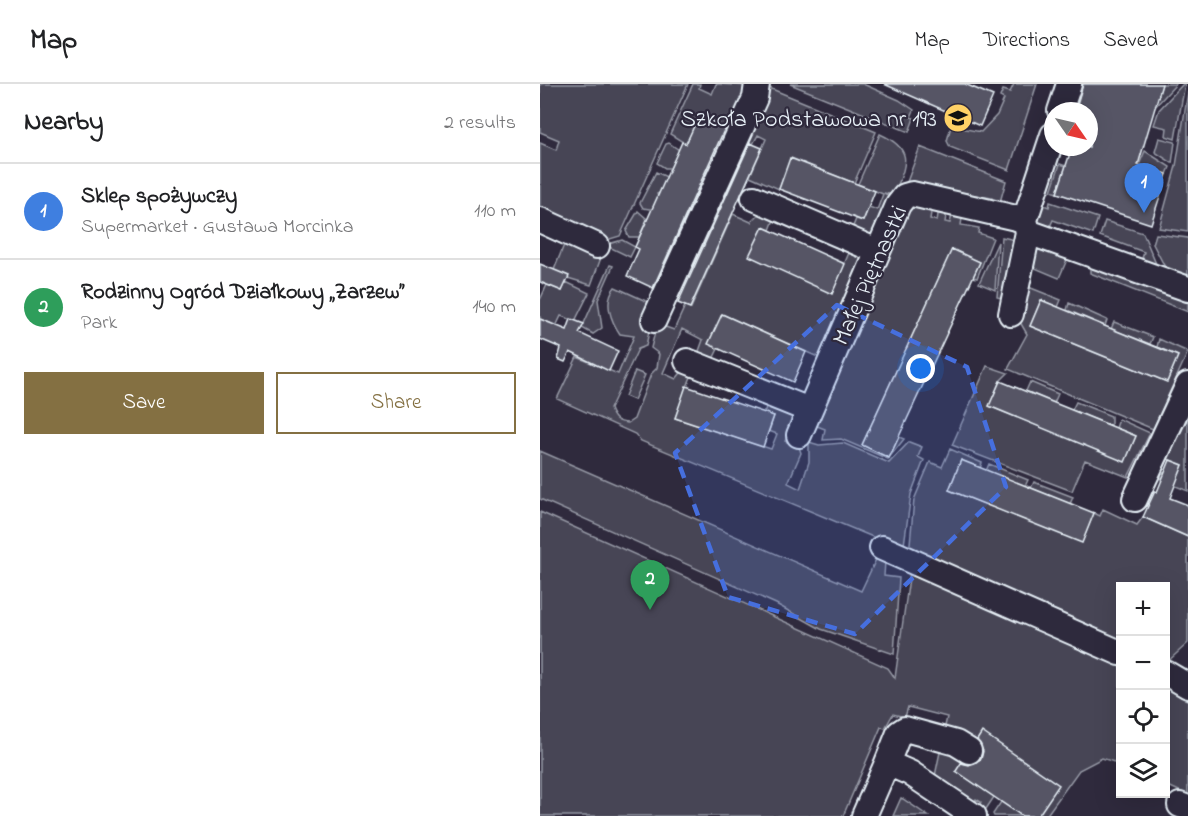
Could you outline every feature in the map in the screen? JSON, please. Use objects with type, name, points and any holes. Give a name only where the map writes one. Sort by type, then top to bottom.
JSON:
[{"type":"street","points":[[654,320],[755,98],[757,84]]},
{"type":"street","points":[[1063,102],[1069,84]]},
{"type":"street","points":[[1011,314],[1026,226],[1047,156]]},
{"type":"street","name":"Małej Piętnastki","points":[[799,435],[878,250],[898,205],[905,196],[912,194],[1026,226]]},
{"type":"street","points":[[754,198],[878,250]]},
{"type":"street","points":[[540,220],[597,246]]},
{"type":"street","points":[[1026,226],[1188,289]]},
{"type":"street","points":[[687,361],[809,410]]},
{"type":"street","points":[[1135,499],[1188,385]]},
{"type":"street","points":[[882,548],[1116,651]]},
{"type":"street","points":[[1170,675],[1188,686]]},
{"type":"street","points":[[864,816],[899,734],[905,729],[956,743],[969,751]]},
{"type":"street","points":[[886,763],[910,773],[974,816]]},
{"type":"highlighted area","points":[[837,305],[967,367],[1006,487],[855,634],[728,597],[675,453]]},
{"type":"shaded area","points":[[540,84],[688,84],[620,236],[600,242],[540,216],[540,143],[556,150],[559,140],[540,132]]},
{"type":"shaded area","points":[[693,84],[700,84],[699,88],[712,94],[716,84],[749,86],[729,132],[699,116],[686,144],[670,134]]},
{"type":"shaded area","points":[[790,84],[863,84],[899,100],[914,110],[911,117],[914,118],[909,132]]},
{"type":"shaded area","points":[[1014,84],[1037,84],[1009,170],[950,147],[947,141],[951,126],[981,132],[997,115],[1004,99],[1000,97],[1003,90],[1010,92]]},
{"type":"shaded area","points":[[1162,84],[1176,84],[1154,108]]},
{"type":"shaded area","points":[[1185,84],[1175,139],[1166,136],[1167,128],[1154,125],[1159,110]]},
{"type":"shaded area","points":[[762,85],[876,132],[854,183],[791,158],[779,189],[750,176],[766,139],[758,135],[753,144],[747,141],[755,111],[761,113]]},
{"type":"shaded area","points":[[1188,92],[1188,232],[1159,228],[1176,166]]},
{"type":"shaded area","points":[[880,134],[899,146],[905,159],[902,175],[894,195],[884,193],[893,198],[875,236],[869,240],[850,234],[856,219],[863,221],[869,207],[877,210],[883,194],[858,184]]},
{"type":"shaded area","points":[[1159,138],[1175,142],[1172,163],[1155,152]]},
{"type":"shaded area","points":[[669,143],[679,150],[670,168],[665,168],[657,163],[666,144]]},
{"type":"shaded area","points":[[920,147],[1006,181],[1000,202],[992,202],[992,198],[907,182]]},
{"type":"shaded area","points":[[1145,151],[1170,167],[1167,174],[1139,165]]},
{"type":"shaded area","points":[[1060,164],[1066,166],[1057,193],[1051,191]]},
{"type":"shaded area","points":[[656,172],[671,179],[666,190],[657,194],[660,203],[656,210],[643,208],[640,203]]},
{"type":"shaded area","points":[[1050,202],[1098,218],[1093,234],[1053,220],[1047,233],[1036,226],[1038,203],[1049,207]]},
{"type":"shaded area","points":[[913,205],[932,207],[930,219],[937,221],[939,208],[947,210],[945,222],[950,223],[953,211],[963,212],[961,225],[979,228],[978,233],[993,238],[977,278],[973,277],[980,262],[952,250],[862,445],[889,458],[841,439],[823,440],[825,429],[812,424],[904,213]]},
{"type":"shaded area","points":[[638,211],[647,219],[639,237],[629,237],[626,231]]},
{"type":"shaded area","points":[[760,213],[775,217],[770,230],[763,227],[750,256],[832,293],[851,248],[861,253],[862,263],[820,358],[722,314],[718,349],[712,361],[701,358],[699,351],[703,340],[682,329],[663,373],[676,379],[684,369],[692,374],[675,418],[771,449],[777,434],[769,431],[774,416],[764,413],[769,399],[796,415],[785,441],[799,447],[801,453],[788,483],[800,489],[809,462],[809,442],[819,445],[843,443],[889,463],[909,442],[922,447],[918,457],[924,460],[911,494],[903,552],[885,542],[641,441],[635,434],[557,399],[577,357],[618,374],[634,336],[620,334],[611,317],[609,298],[615,287],[648,302],[642,316],[647,319],[650,326],[646,346],[638,349],[610,409],[619,421],[628,423],[634,419],[651,374],[657,368],[659,354],[651,348],[657,324],[674,330],[685,306],[691,308],[733,214],[751,222]]},
{"type":"shaded area","points":[[1105,221],[1143,233],[1159,271],[1140,265],[1144,252],[1100,236]]},
{"type":"shaded area","points":[[540,228],[602,255],[591,285],[568,278],[554,270],[564,245],[540,234]]},
{"type":"shaded area","points":[[1156,234],[1188,238],[1188,278],[1167,271],[1153,244]]},
{"type":"shaded area","points":[[1002,237],[1015,240],[1001,298],[997,297]]},
{"type":"shaded area","points":[[622,240],[635,247],[630,257],[605,245]]},
{"type":"shaded area","points":[[998,242],[995,290],[979,283]]},
{"type":"shaded area","points":[[1037,245],[1069,255],[1059,278],[1035,268],[1030,259]]},
{"type":"shaded area","points":[[610,265],[613,266],[598,300],[602,328],[593,334],[582,328]]},
{"type":"shaded area","points":[[1090,266],[1188,300],[1188,312],[1090,273]]},
{"type":"shaded area","points":[[566,282],[589,293],[575,321],[561,316],[552,335],[546,332],[550,323],[540,319],[540,300],[547,285],[562,291]]},
{"type":"shaded area","points":[[1026,286],[1061,300],[1058,307],[1041,300],[1030,326],[1167,382],[1178,356],[1157,347],[1159,339],[1188,352],[1153,429],[1008,369],[1027,334],[1020,322]]},
{"type":"shaded area","points":[[1069,303],[1107,320],[1105,326],[1067,310]]},
{"type":"shaded area","points":[[1114,322],[1153,337],[1150,344],[1111,329]]},
{"type":"shaded area","points":[[987,366],[1008,373],[1000,381],[989,406],[1125,461],[1136,436],[1116,428],[1119,419],[1150,433],[1128,477],[1085,460],[1072,491],[952,445]]},
{"type":"shaded area","points":[[635,371],[645,375],[634,400],[625,396]]},
{"type":"shaded area","points":[[1030,382],[1058,394],[1054,403],[1026,391]]},
{"type":"shaded area","points":[[1076,402],[1111,416],[1111,426],[1072,410]]},
{"type":"shaded area","points":[[1188,418],[1188,491],[1161,480],[1162,472],[1178,477],[1183,465],[1168,459]]},
{"type":"shaded area","points":[[899,437],[904,439],[889,457]]},
{"type":"shaded area","points":[[950,449],[982,463],[980,468],[961,460],[949,490],[1082,542],[1094,513],[1100,516],[1103,509],[1137,525],[1143,517],[1188,537],[1188,643],[1170,659],[1170,582],[1116,582],[1116,645],[909,555],[914,500],[930,462],[942,467]]},
{"type":"shaded area","points":[[540,451],[861,591],[879,553],[885,561],[884,576],[899,578],[894,654],[821,629],[776,604],[540,499]]},
{"type":"shaded area","points":[[989,464],[1028,480],[1025,486],[986,471]]},
{"type":"shaded area","points":[[1034,482],[1073,497],[1070,504],[1031,488]]},
{"type":"shaded area","points":[[540,512],[888,668],[895,678],[910,571],[1116,662],[1116,763],[1102,758],[1079,770],[1046,816],[1038,816],[982,733],[974,745],[944,731],[947,717],[908,707],[905,717],[893,714],[885,728],[881,727],[843,816],[540,816]]},
{"type":"shaded area","points":[[1170,686],[1188,696],[1188,795],[1170,787]]},
{"type":"shaded area","points":[[941,747],[966,757],[956,771],[994,797],[986,809],[979,806],[981,802],[976,799],[974,802],[935,776]]},
{"type":"shaded area","points":[[901,798],[903,799],[928,816],[893,816]]},
{"type":"shaded area","points":[[1001,802],[1022,816],[994,816]]},
{"type":"building","points":[[884,84],[965,84],[993,96],[980,126]]},
{"type":"building","points":[[1083,84],[1162,84],[1138,165],[1167,174],[1151,224],[1057,193],[1069,156],[1098,156],[1098,102],[1078,102]]},
{"type":"building","points":[[699,115],[725,128],[653,288],[627,276],[639,249],[635,247],[682,142],[686,144]]},
{"type":"building","points":[[750,143],[762,148],[690,308],[678,303]]},
{"type":"building","points":[[790,158],[875,191],[863,221],[779,189]]},
{"type":"building","points":[[763,227],[845,264],[832,294],[749,256]]},
{"type":"building","points":[[952,249],[980,262],[889,458],[862,445]]},
{"type":"building","points":[[540,264],[569,276],[562,291],[540,282]]},
{"type":"building","points":[[1041,300],[1178,356],[1167,382],[1030,326]]},
{"type":"building","points":[[722,314],[806,352],[793,382],[708,344]]},
{"type":"building","points":[[540,319],[567,330],[571,319],[584,324],[579,333],[618,351],[609,371],[570,352],[565,362],[558,359],[561,348],[540,339]]},
{"type":"building","points":[[1000,381],[1136,436],[1125,462],[989,406]]},
{"type":"building","points":[[686,386],[774,416],[763,447],[675,418]]},
{"type":"building","points":[[961,460],[1094,513],[1082,543],[949,490]]},
{"type":"building","points":[[1170,460],[1183,465],[1170,498],[1188,505],[1188,537],[1143,517],[1155,491],[1157,492]]},
{"type":"building","points":[[982,732],[1059,785],[1038,816],[1022,816],[956,771],[961,763],[969,765],[981,759],[983,751],[977,740]]},
{"type":"place","name":"Szkoła Podstawowa nr 193","points":[[958,118]]},
{"type":"place","name":"Sklep spożywczy","points":[[1144,213]]},
{"type":"place","name":"Rodzinny Ogród Działkowy „Zarzew”","points":[[650,610]]}]
